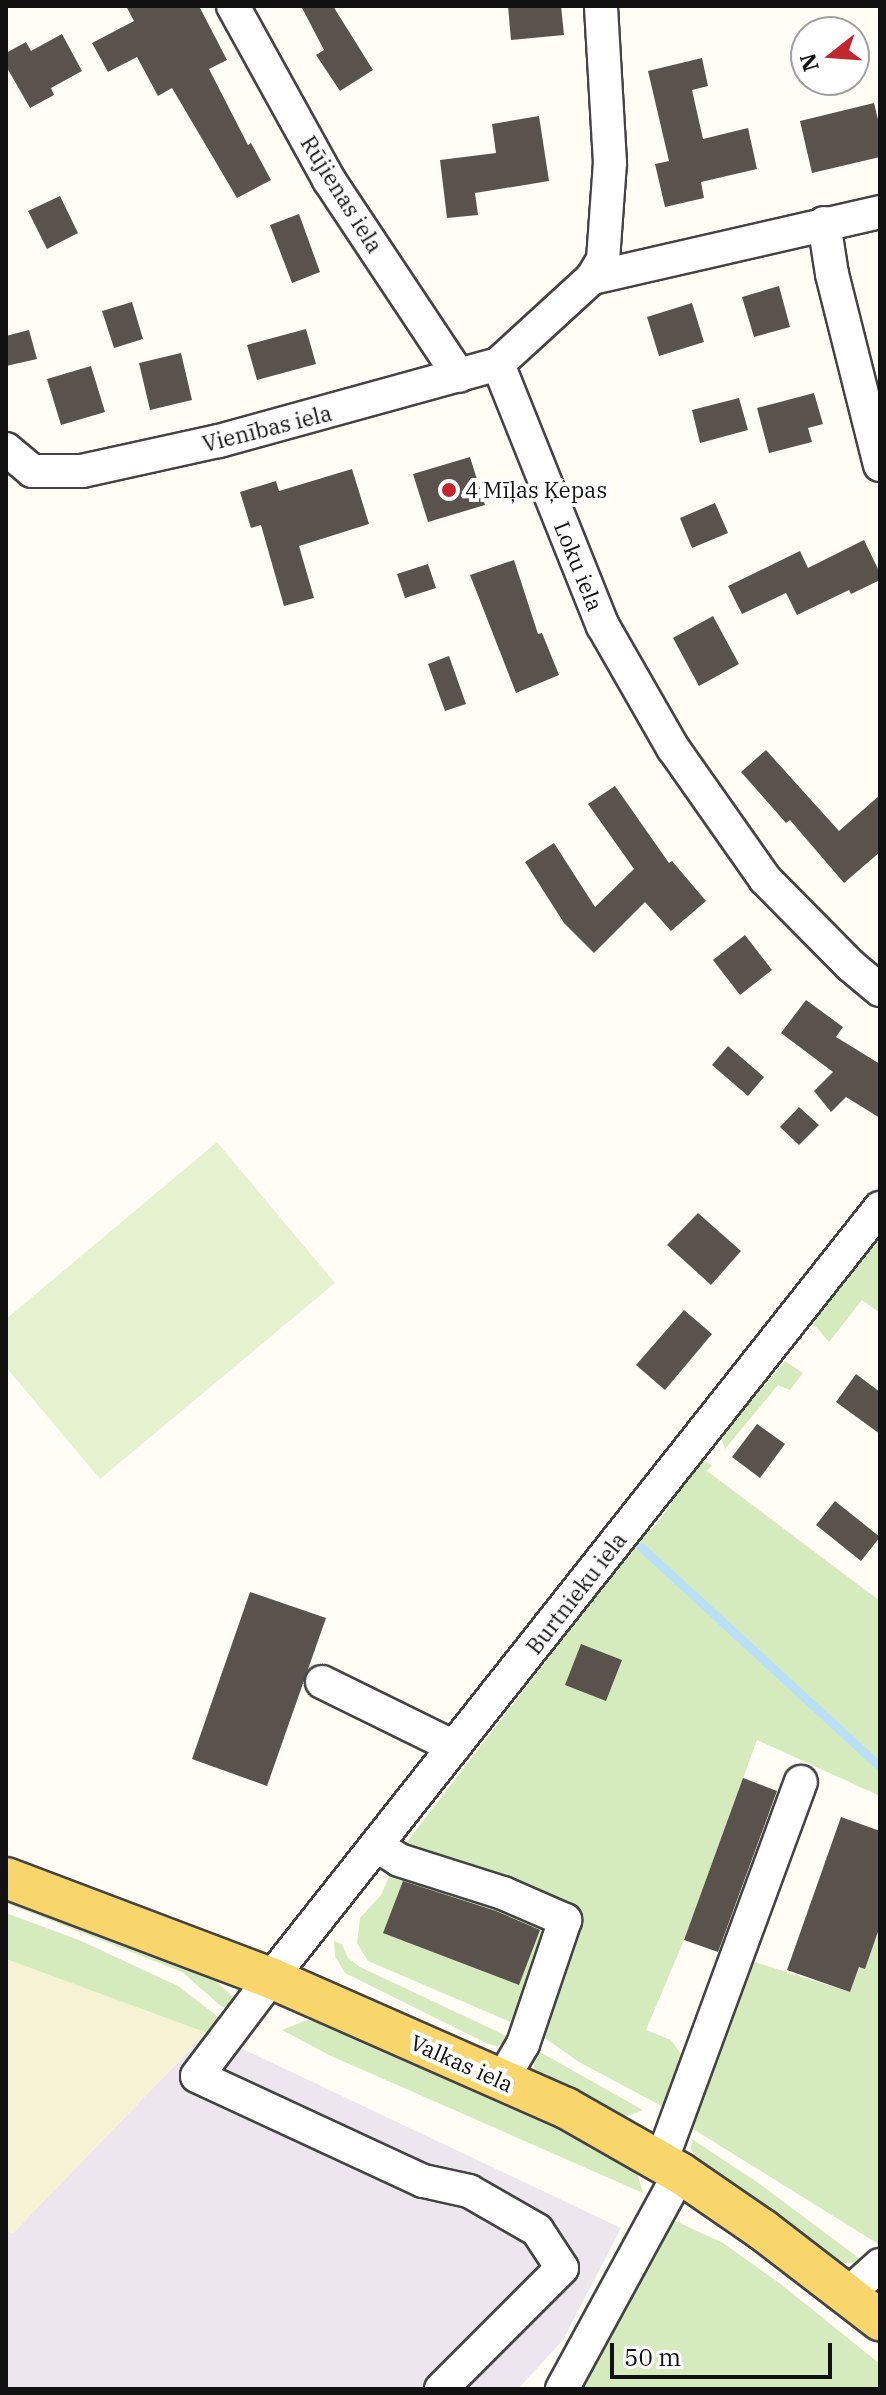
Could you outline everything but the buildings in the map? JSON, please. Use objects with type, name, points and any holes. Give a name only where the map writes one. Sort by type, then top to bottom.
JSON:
[{"type":"main road","name":"Valkas iela","points":[[6,1878],[271,1978],[566,2108],[670,2168],[849,2293],[880,2320]]},
{"type":"street","name":"Rūjienas iela","points":[[233,6],[329,180],[459,376]]},
{"type":"street","points":[[498,364],[592,278],[603,260],[610,163],[601,6]]},
{"type":"street","points":[[592,278],[880,212]]},
{"type":"street","points":[[824,223],[832,274],[880,465]]},
{"type":"street","name":"Vienības iela","points":[[6,449],[32,471],[82,471],[204,444],[498,364]]},
{"type":"street","name":"Loku iela","points":[[498,364],[603,626],[673,748],[765,879],[850,965],[880,990]]},
{"type":"street","name":"Burtnieku iela","points":[[441,2389],[562,2268],[537,2230],[469,2191],[423,2181],[197,2076],[271,1978],[880,1208]]},
{"type":"street","points":[[322,1682],[454,1747]]},
{"type":"street","points":[[562,2389],[670,2168],[801,1782]]},
{"type":"street","points":[[377,1846],[399,1860],[503,1893],[565,1920],[523,2044],[502,2080]]},
{"type":"street","points":[[849,2293],[880,2265]]},
{"type":"shaded area","points":[[6,1959],[207,2032],[13,2233],[6,2230]]},
{"type":"shaded area","points":[[207,2032],[621,2228],[563,2340],[518,2389],[6,2389],[6,2230],[13,2233]]},
{"type":"green space","points":[[217,1142],[335,1283],[100,1479],[6,1367],[6,1319]]},
{"type":"green space","points":[[880,1237],[880,1313],[862,1300],[829,1342],[813,1323]]},
{"type":"green space","points":[[785,1361],[803,1373],[790,1390],[778,1385],[725,1449],[722,1440],[727,1429]]},
{"type":"green space","points":[[702,1460],[712,1465],[707,1471],[880,1601],[880,1796],[757,1740],[684,1940],[646,2030],[671,2040],[683,2057],[671,2111],[579,2062],[542,2036],[567,1937],[403,1847],[637,1543],[656,1525]]},
{"type":"green space","points":[[393,1868],[538,1916],[547,1928],[522,2027],[368,1961],[357,1943],[360,1918],[381,1895]]},
{"type":"green space","points":[[6,1898],[214,1980],[236,1999],[238,2012],[221,2006],[182,1972],[6,1903]]},
{"type":"green space","points":[[6,1913],[79,1940],[178,1986],[221,2019],[221,2038],[6,1959]]},
{"type":"green space","points":[[880,1926],[880,2245],[693,2129],[745,1959],[850,1992],[859,1967],[865,1969]]},
{"type":"green space","points":[[334,1941],[342,1944],[348,1958],[360,1967],[513,2039],[497,2046],[488,2044],[345,1973],[335,1956]]},
{"type":"green space","points":[[307,2020],[336,2026],[511,2098],[629,2161],[637,2173],[643,2193],[331,2056],[282,2030]]},
{"type":"green space","points":[[531,2047],[643,2110],[622,2118],[534,2069]]},
{"type":"green space","points":[[692,2139],[757,2182],[864,2262],[845,2263],[832,2258],[699,2163],[691,2149]]},
{"type":"green space","points":[[669,2218],[723,2243],[782,2285],[880,2364],[880,2389],[583,2389],[576,2370]]},
{"type":"waterway","points":[[641,1547],[880,1767]]},
{"type":"place","name":"4 Mīļas Ķepas","points":[[449,490]]}]
